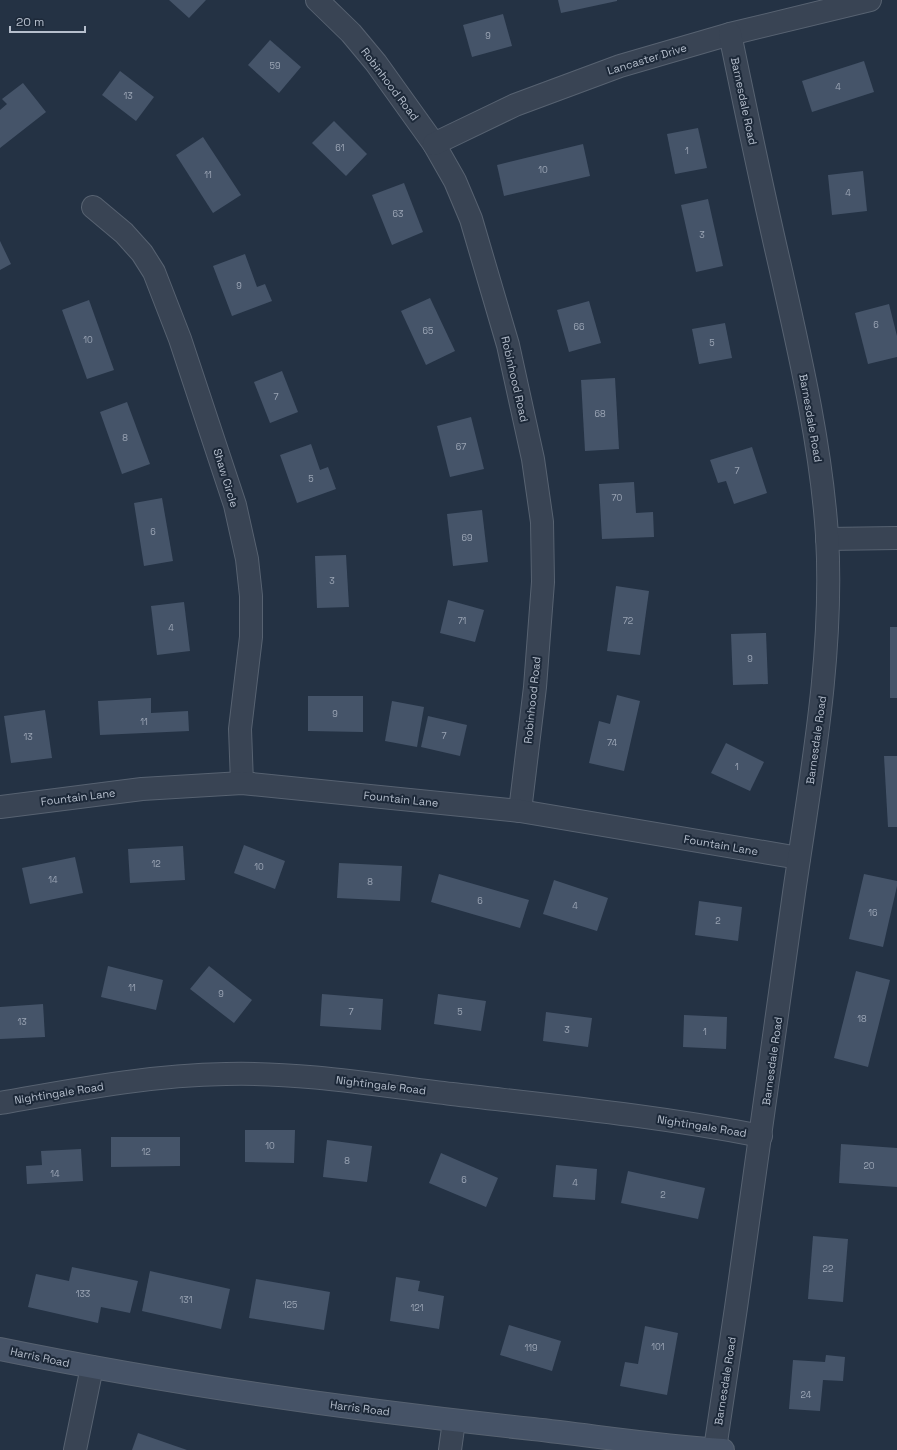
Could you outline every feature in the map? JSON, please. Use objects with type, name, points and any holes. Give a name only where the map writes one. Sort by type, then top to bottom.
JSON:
[{"type":"street","name":"Robinhood Road","points":[[318,0],[351,33],[376,63],[434,144],[455,181],[471,219],[506,337],[533,459],[542,522],[543,582],[535,687],[520,811]]},
{"type":"street","name":"Lancaster Drive","points":[[434,144],[515,105],[620,66],[730,34],[870,0]]},
{"type":"street","name":"Barnesdale Road","points":[[719,1450],[799,858],[819,724],[826,654],[827,539],[823,486],[806,386],[730,34]]},
{"type":"street","name":"Shaw Circle","points":[[93,207],[124,233],[142,253],[154,272],[180,339],[235,505],[247,559],[251,596],[251,637],[240,729],[242,783]]},
{"type":"street","points":[[827,539],[897,538]]},
{"type":"street","name":"Fountain Lane","points":[[0,807],[142,789],[242,783],[520,811],[799,858]]},
{"type":"street","name":"Nightingale Road","points":[[0,1103],[66,1091],[166,1078],[224,1074],[275,1074],[573,1108],[712,1126],[762,1136]]},
{"type":"street","name":"Harris Road","points":[[0,1349],[92,1368],[256,1394],[454,1421],[719,1450]]},
{"type":"street","points":[[75,1450],[92,1368]]},
{"type":"street","points":[[450,1450],[454,1421]]},
{"type":"building","points":[[169,0],[206,0],[189,18]]},
{"type":"building","points":[[558,0],[617,0],[617,1],[561,13]]},
{"type":"building","points":[[503,14],[512,46],[472,57],[463,25]]},
{"type":"building","points":[[270,40],[301,67],[279,93],[248,65]]},
{"type":"building","points":[[864,61],[874,92],[812,112],[802,81]]},
{"type":"building","points":[[120,71],[154,97],[136,121],[102,95]]},
{"type":"building","points":[[23,83],[46,112],[0,148],[0,110],[7,104],[2,99]]},
{"type":"building","points":[[334,121],[367,154],[346,176],[312,143]]},
{"type":"building","points":[[698,128],[707,168],[675,174],[667,134]]},
{"type":"building","points":[[203,137],[241,195],[213,213],[176,155]]},
{"type":"building","points":[[583,144],[590,176],[504,196],[497,165]]},
{"type":"building","points":[[863,171],[867,211],[832,215],[828,175]]},
{"type":"building","points":[[404,183],[423,232],[392,245],[372,195]]},
{"type":"building","points":[[708,199],[723,266],[696,272],[681,205]]},
{"type":"building","points":[[0,241],[11,264],[0,270]]},
{"type":"building","points":[[245,254],[257,287],[265,284],[272,301],[232,316],[213,266]]},
{"type":"building","points":[[430,298],[455,351],[426,365],[401,311]]},
{"type":"building","points":[[89,300],[114,370],[87,379],[62,310]]},
{"type":"building","points":[[589,301],[601,343],[569,352],[557,310]]},
{"type":"building","points":[[889,304],[897,336],[897,357],[868,364],[855,313]]},
{"type":"building","points":[[725,323],[732,358],[699,364],[692,329]]},
{"type":"building","points":[[282,371],[298,412],[270,423],[254,382]]},
{"type":"building","points":[[615,378],[619,449],[585,451],[581,380]]},
{"type":"building","points":[[127,402],[150,464],[122,474],[100,412]]},
{"type":"building","points":[[471,417],[484,469],[450,477],[437,426]]},
{"type":"building","points":[[311,444],[320,470],[328,467],[336,489],[297,503],[280,455]]},
{"type":"building","points":[[752,447],[767,493],[734,504],[726,481],[718,483],[710,460]]},
{"type":"building","points":[[634,482],[636,513],[653,512],[654,537],[602,539],[599,484]]},
{"type":"building","points":[[162,498],[173,561],[144,566],[134,503]]},
{"type":"building","points":[[482,510],[488,562],[453,566],[447,514]]},
{"type":"building","points":[[346,555],[349,607],[317,608],[315,556]]},
{"type":"building","points":[[616,586],[649,591],[640,655],[607,651]]},
{"type":"building","points":[[448,600],[484,610],[475,642],[440,633]]},
{"type":"building","points":[[184,602],[190,651],[157,655],[151,606]]},
{"type":"building","points":[[890,627],[897,627],[897,698],[890,698]]},
{"type":"building","points":[[766,633],[768,684],[733,685],[731,634]]},
{"type":"building","points":[[617,695],[640,701],[624,771],[589,763],[599,721],[610,724]]},
{"type":"building","points":[[308,696],[363,696],[363,732],[308,731]]},
{"type":"building","points":[[151,698],[151,713],[188,711],[189,731],[100,735],[98,701]]},
{"type":"building","points":[[392,701],[424,707],[417,747],[385,741]]},
{"type":"building","points":[[45,710],[52,758],[11,763],[4,716]]},
{"type":"building","points":[[428,716],[467,725],[460,756],[421,747]]},
{"type":"building","points":[[726,743],[764,762],[750,791],[711,773]]},
{"type":"building","points":[[884,756],[897,756],[897,827],[888,827]]},
{"type":"building","points":[[244,845],[285,861],[275,889],[234,873]]},
{"type":"building","points":[[183,846],[185,880],[130,883],[128,849]]},
{"type":"building","points":[[75,857],[83,893],[30,904],[22,868]]},
{"type":"building","points":[[339,863],[402,866],[400,901],[337,898]]},
{"type":"building","points":[[439,874],[529,900],[520,928],[431,902]]},
{"type":"building","points":[[864,874],[897,881],[883,947],[849,939]]},
{"type":"building","points":[[554,880],[608,898],[597,931],[543,914]]},
{"type":"building","points":[[699,901],[742,907],[738,941],[695,935]]},
{"type":"building","points":[[108,966],[163,980],[156,1010],[101,997]]},
{"type":"building","points":[[209,966],[252,1000],[234,1023],[190,989]]},
{"type":"building","points":[[856,971],[890,980],[868,1067],[834,1058]]},
{"type":"building","points":[[322,994],[383,999],[381,1030],[320,1026]]},
{"type":"building","points":[[438,994],[486,1001],[481,1031],[434,1024]]},
{"type":"building","points":[[43,1004],[45,1037],[0,1039],[0,1007]]},
{"type":"building","points":[[546,1012],[592,1018],[588,1047],[543,1041]]},
{"type":"building","points":[[684,1015],[727,1017],[726,1049],[683,1047]]},
{"type":"building","points":[[245,1130],[295,1130],[294,1163],[245,1162]]},
{"type":"building","points":[[111,1137],[180,1137],[180,1166],[111,1167]]},
{"type":"building","points":[[327,1140],[372,1146],[367,1182],[323,1177]]},
{"type":"building","points":[[841,1144],[897,1148],[897,1187],[839,1183]]},
{"type":"building","points":[[81,1149],[83,1181],[27,1184],[26,1166],[42,1165],[41,1151]]},
{"type":"building","points":[[441,1153],[498,1178],[486,1207],[429,1183]]},
{"type":"building","points":[[556,1165],[597,1169],[595,1200],[553,1197]]},
{"type":"building","points":[[628,1171],[705,1188],[698,1219],[621,1203]]},
{"type":"building","points":[[813,1236],[848,1239],[843,1302],[808,1299]]},
{"type":"building","points":[[72,1267],[138,1281],[130,1313],[101,1307],[98,1323],[28,1307],[36,1274],[69,1281]]},
{"type":"building","points":[[150,1271],[230,1289],[221,1329],[142,1311]]},
{"type":"building","points":[[396,1277],[420,1281],[418,1291],[444,1296],[439,1329],[390,1321]]},
{"type":"building","points":[[256,1279],[330,1292],[324,1330],[249,1318]]},
{"type":"building","points":[[509,1325],[561,1341],[552,1371],[500,1355]]},
{"type":"building","points":[[645,1326],[678,1333],[667,1395],[620,1386],[625,1362],[638,1364]]},
{"type":"building","points":[[826,1355],[845,1357],[843,1381],[823,1380],[820,1411],[789,1409],[793,1360],[825,1362]]},
{"type":"building","points":[[138,1433],[187,1450],[132,1450]]}]
